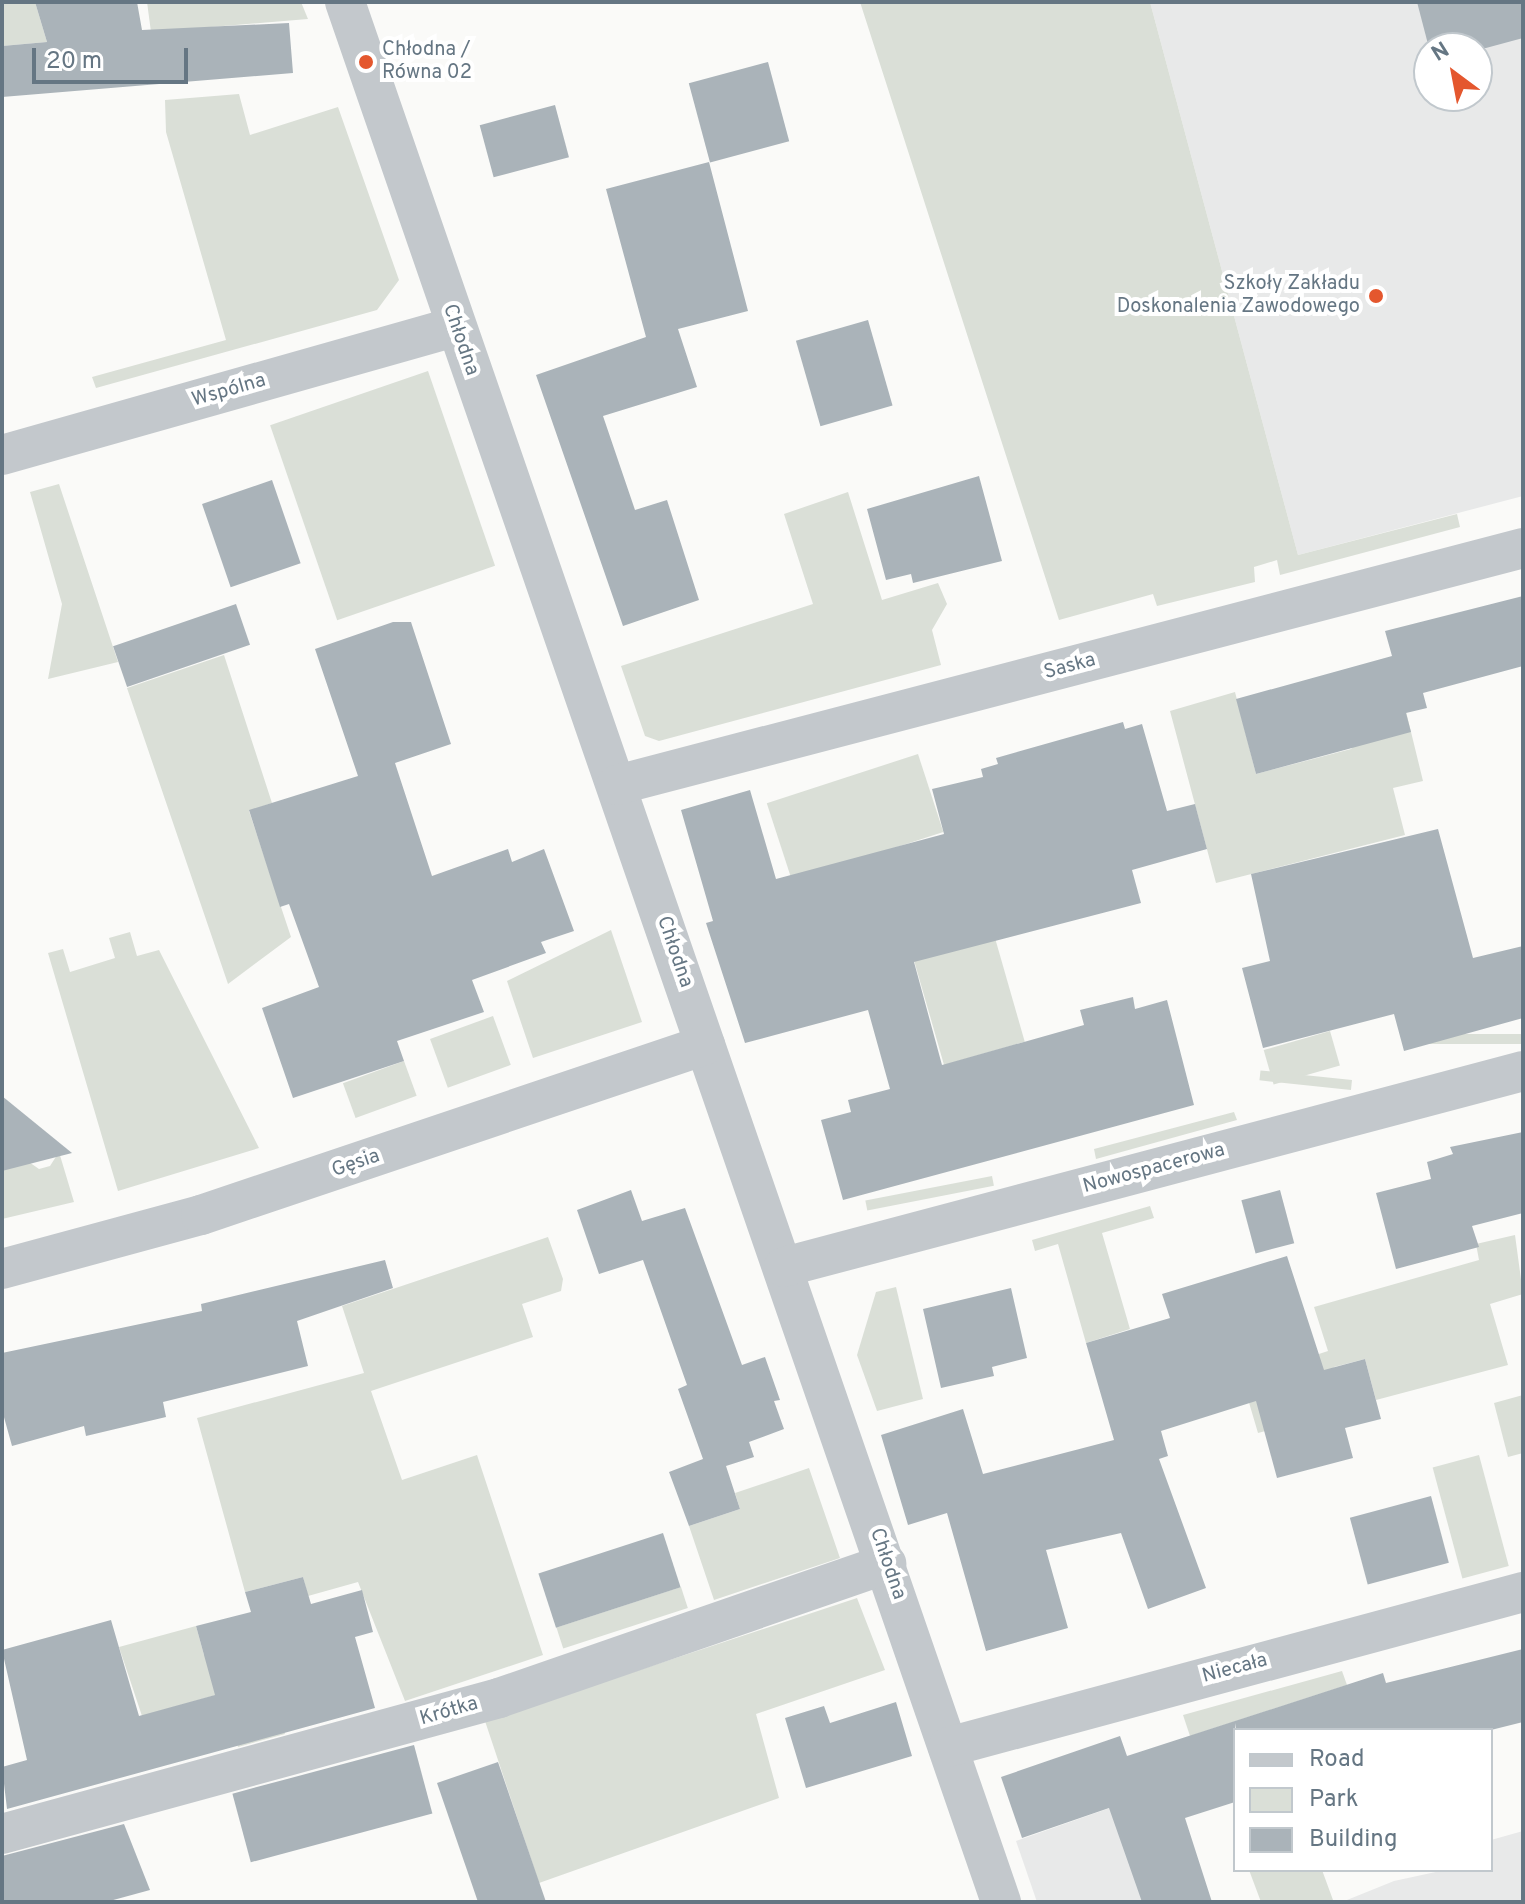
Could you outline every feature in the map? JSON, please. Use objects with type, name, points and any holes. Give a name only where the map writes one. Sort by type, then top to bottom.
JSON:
[{"type":"street","name":"Chłodna","points":[[345,2],[455,327],[887,1564],[1001,1902]]},
{"type":"street","name":"Wspólna","points":[[2,455],[455,327]]},
{"type":"street","name":"Saska","points":[[617,785],[1523,548]]},
{"type":"street","name":"Gęsia","points":[[2,1269],[201,1215],[705,1045]]},
{"type":"street","name":"Nowospacerowa","points":[[784,1267],[1523,1071]]},
{"type":"street","name":"Krótka","points":[[2,1834],[499,1698],[887,1564]]},
{"type":"street","name":"Niecała","points":[[948,1747],[1523,1592]]},
{"type":"shaded area","name":"Szkoły Zakładu Doskonalenia Zawodowego","points":[[1150,2],[1523,2],[1523,496],[1298,555]]},
{"type":"shaded area","points":[[1141,1797],[1176,1902],[1037,1902],[1016,1841]]},
{"type":"shaded area","points":[[1523,1831],[1523,1902],[1342,1902],[1394,1881],[1436,1872],[1493,1872],[1493,1839]]},
{"type":"green space","points":[[2,2],[35,2],[47,42],[2,46]]},
{"type":"green space","points":[[147,2],[301,2],[308,19],[151,32]]},
{"type":"green space","points":[[860,2],[1150,2],[1298,555],[1457,514],[1460,527],[1280,575],[1277,560],[1254,567],[1255,582],[1157,606],[1153,594],[1059,620]]},
{"type":"green space","points":[[239,94],[250,135],[338,107],[399,280],[377,310],[96,388],[92,377],[226,340],[166,132],[165,100]]},
{"type":"green space","points":[[428,371],[495,566],[337,620],[270,425]]},
{"type":"green space","points":[[59,484],[118,662],[48,679],[62,604],[30,492]]},
{"type":"green space","points":[[848,492],[882,600],[938,583],[947,604],[932,630],[941,665],[659,741],[645,736],[621,666],[813,604],[784,514]]},
{"type":"green space","points":[[224,655],[272,803],[249,811],[291,937],[228,984],[127,688]]},
{"type":"green space","points":[[1235,692],[1256,774],[1351,749],[1402,695],[1423,781],[1393,788],[1405,835],[1216,883],[1170,711]]},
{"type":"green space","points":[[918,754],[943,832],[792,881],[767,803]]},
{"type":"green space","points":[[611,930],[642,1022],[533,1058],[507,981]]},
{"type":"green space","points":[[130,932],[137,956],[159,950],[259,1148],[118,1191],[48,953],[63,949],[70,972],[115,958],[109,938]]},
{"type":"green space","points":[[995,938],[1025,1042],[944,1065],[914,961]]},
{"type":"green space","points":[[493,1016],[511,1065],[448,1088],[430,1039]]},
{"type":"green space","points":[[1330,1031],[1340,1066],[1274,1085],[1264,1050]]},
{"type":"green space","points":[[1406,1034],[1523,1034],[1523,1044],[1406,1044]]},
{"type":"green space","points":[[404,1061],[417,1096],[356,1118],[343,1083]]},
{"type":"green space","points":[[1261,1070],[1352,1080],[1351,1090],[1259,1080]]},
{"type":"green space","points":[[1234,1112],[1237,1120],[1096,1159],[1094,1149]]},
{"type":"green space","points":[[59,1152],[74,1202],[2,1219],[2,1171],[26,1160],[39,1169],[50,1166]]},
{"type":"green space","points":[[992,1176],[994,1186],[867,1210],[865,1201]]},
{"type":"green space","points":[[1150,1206],[1154,1218],[1102,1233],[1130,1329],[1086,1343],[1058,1244],[1035,1251],[1032,1240]]},
{"type":"green space","points":[[1515,1235],[1523,1294],[1490,1304],[1508,1365],[1376,1400],[1365,1359],[1334,1367],[1316,1417],[1258,1433],[1242,1379],[1328,1351],[1314,1307],[1479,1260],[1476,1244]]},
{"type":"green space","points":[[548,1237],[563,1279],[561,1291],[522,1304],[533,1337],[371,1391],[402,1480],[477,1455],[543,1655],[405,1701],[358,1582],[308,1596],[303,1577],[245,1592],[197,1418],[364,1373],[342,1306]]},
{"type":"green space","points":[[896,1287],[923,1399],[877,1411],[857,1355],[876,1292]]},
{"type":"green space","points":[[1523,1395],[1523,1453],[1508,1457],[1494,1403]]},
{"type":"green space","points":[[1479,1455],[1509,1566],[1462,1579],[1433,1467]]},
{"type":"green space","points":[[809,1468],[840,1558],[714,1600],[689,1526],[740,1509],[735,1493]]},
{"type":"green space","points":[[681,1587],[688,1608],[563,1648],[556,1627]]},
{"type":"green space","points":[[857,1598],[885,1670],[756,1714],[779,1798],[539,1883],[485,1721]]},
{"type":"green space","points":[[251,1612],[285,1734],[238,1747],[223,1693],[142,1716],[119,1647],[196,1626],[204,1655]]},
{"type":"green space","points":[[1342,1671],[1347,1685],[1190,1736],[1183,1715]]},
{"type":"green space","points":[[1250,1872],[1323,1872],[1333,1900],[1342,1902],[1261,1902]]},
{"type":"building","points":[[35,2],[137,2],[142,30],[289,23],[293,73],[2,97],[2,46],[47,42]]},
{"type":"building","points":[[1417,2],[1523,2],[1523,38],[1493,46],[1493,32],[1425,32]]},
{"type":"building","points":[[768,62],[789,141],[710,162],[689,83]]},
{"type":"building","points":[[555,105],[569,157],[494,177],[480,125]]},
{"type":"building","points":[[709,162],[748,311],[678,329],[697,387],[603,416],[635,510],[667,500],[699,600],[623,626],[536,375],[646,337],[606,189]]},
{"type":"building","points":[[868,320],[893,406],[820,426],[796,341]]},
{"type":"building","points":[[979,476],[1002,561],[913,583],[911,574],[886,580],[867,509]]},
{"type":"building","points":[[272,480],[301,563],[231,587],[202,504]]},
{"type":"building","points":[[1523,596],[1523,666],[1423,693],[1427,708],[1406,713],[1411,732],[1256,774],[1236,699],[1392,656],[1385,631]]},
{"type":"building","points":[[236,604],[250,645],[127,687],[113,646]]},
{"type":"building","points":[[393,622],[411,622],[451,744],[395,763],[432,876],[508,849],[512,862],[544,849],[574,931],[541,942],[546,953],[472,980],[484,1012],[397,1041],[404,1061],[293,1098],[262,1008],[319,987],[289,904],[280,907],[249,810],[358,776],[315,649]]},
{"type":"building","points":[[1123,722],[1125,729],[1142,724],[1167,811],[1195,804],[1207,849],[1132,870],[1141,903],[914,962],[942,1065],[1084,1025],[1080,1010],[1133,997],[1135,1009],[1167,1000],[1194,1105],[843,1200],[821,1120],[851,1112],[848,1100],[890,1089],[868,1010],[745,1043],[706,923],[713,921],[681,810],[750,790],[776,879],[944,834],[932,789],[983,777],[981,769],[998,764],[996,758]]},
{"type":"building","points":[[1438,829],[1473,958],[1523,946],[1523,1018],[1404,1051],[1394,1014],[1263,1048],[1242,968],[1270,961],[1251,874]]},
{"type":"building","points":[[2,1096],[72,1153],[2,1171]]},
{"type":"building","points":[[1523,1132],[1523,1213],[1472,1226],[1479,1247],[1396,1269],[1376,1193],[1431,1179],[1427,1162],[1453,1154],[1450,1147]]},
{"type":"building","points":[[631,1190],[642,1221],[685,1208],[742,1365],[765,1357],[780,1400],[774,1401],[784,1429],[749,1442],[754,1457],[726,1466],[740,1509],[689,1526],[669,1472],[703,1459],[678,1389],[687,1385],[643,1260],[599,1274],[577,1210]]},
{"type":"building","points":[[1280,1190],[1294,1243],[1256,1253],[1241,1200]]},
{"type":"building","points":[[1287,1256],[1324,1370],[1365,1359],[1381,1419],[1345,1428],[1353,1458],[1277,1478],[1256,1401],[1161,1431],[1168,1456],[1159,1459],[1206,1588],[1148,1609],[1121,1533],[1046,1550],[1068,1628],[986,1651],[947,1513],[908,1525],[881,1435],[963,1409],[983,1474],[1114,1440],[1086,1343],[1170,1318],[1162,1294]]},
{"type":"building","points":[[385,1260],[393,1288],[297,1321],[308,1366],[163,1402],[166,1417],[86,1436],[84,1426],[12,1446],[2,1410],[2,1353],[202,1311],[201,1304]]},
{"type":"building","points":[[1011,1288],[1027,1358],[992,1367],[994,1376],[941,1388],[923,1309]]},
{"type":"building","points":[[1431,1496],[1449,1563],[1368,1584],[1350,1518]]},
{"type":"building","points":[[663,1533],[681,1587],[556,1628],[538,1573]]},
{"type":"building","points":[[303,1577],[311,1604],[362,1590],[373,1632],[355,1637],[375,1708],[7,1809],[2,1767],[27,1760],[2,1650],[111,1620],[139,1716],[215,1695],[196,1626],[251,1612],[245,1592]]},
{"type":"building","points":[[1523,1649],[1523,1722],[1493,1730],[1236,1728],[1235,1723],[1233,1803],[1185,1818],[1212,1902],[1142,1902],[1109,1808],[1022,1838],[1001,1777],[1120,1736],[1127,1756],[1383,1673],[1386,1683]]},
{"type":"building","points":[[896,1702],[912,1756],[806,1788],[785,1718],[824,1706],[830,1723]]},
{"type":"building","points":[[414,1745],[432,1814],[251,1862],[232,1794]]},
{"type":"building","points":[[498,1762],[546,1902],[478,1902],[437,1783]]},
{"type":"building","points":[[124,1824],[150,1890],[106,1902],[2,1902],[2,1856]]},
{"type":"place","name":"Chłodna / Równa 02","points":[[366,62]]},
{"type":"place","name":"Szkoły Zakładu Doskonalenia Zawodowego","points":[[1376,296]]}]
